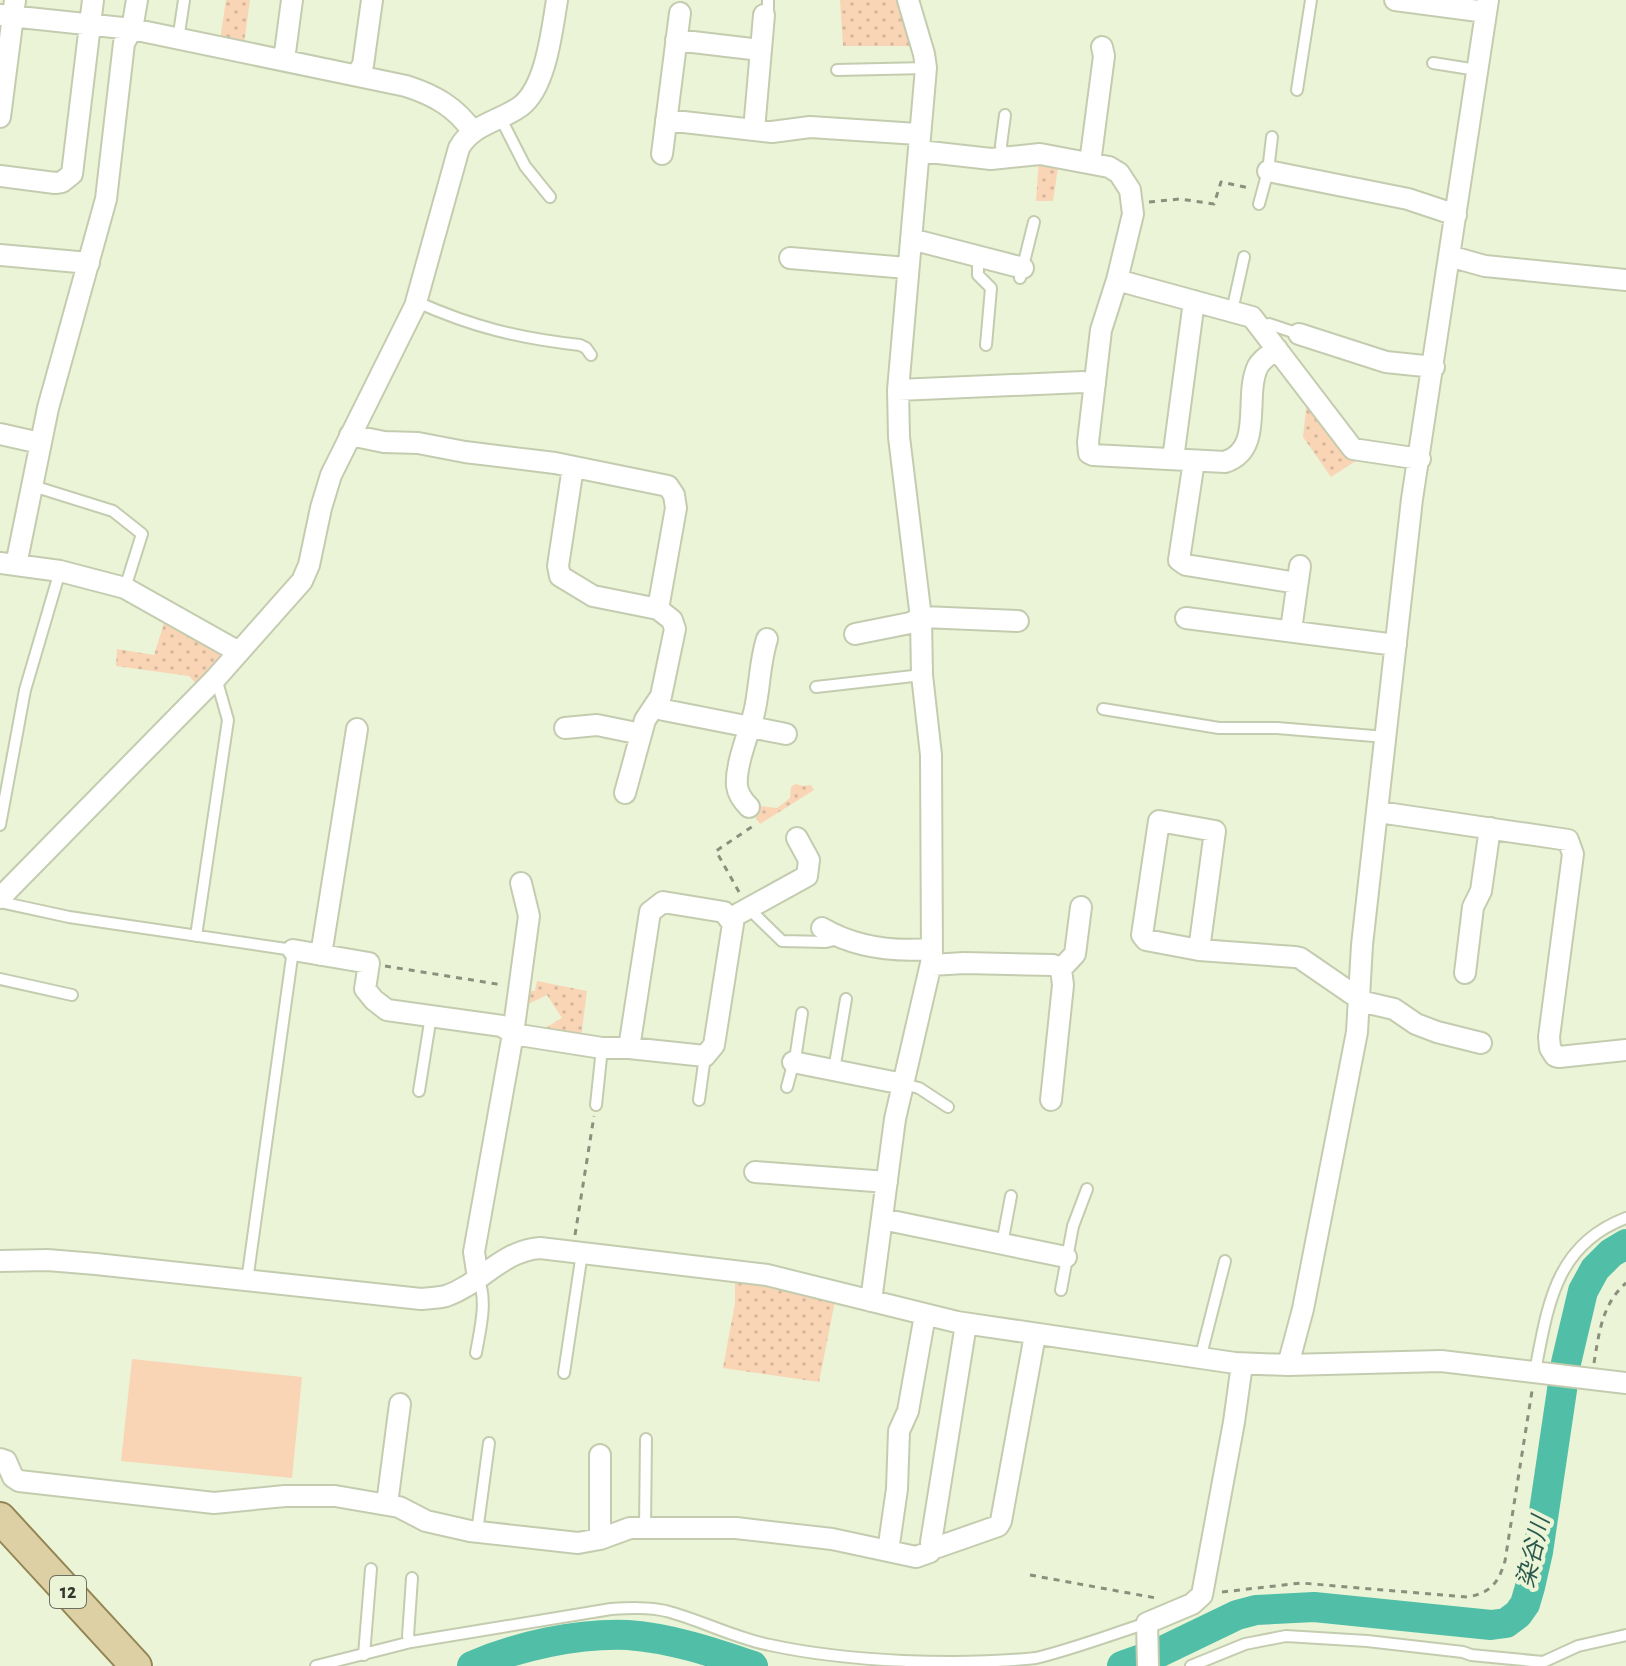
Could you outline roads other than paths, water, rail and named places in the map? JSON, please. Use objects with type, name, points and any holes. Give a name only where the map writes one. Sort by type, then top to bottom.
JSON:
[{"type":"main road","name":"12","points":[[0,1518],[136,1666]]},
{"type":"street","points":[[0,176],[55,183],[72,174],[93,0]]},
{"type":"street","points":[[137,0],[132,29],[124,43],[109,183],[40,443],[33,486],[8,564],[60,571],[125,588],[237,651]]},
{"type":"street","points":[[284,60],[292,0]]},
{"type":"street","points":[[356,75],[363,65],[372,0]]},
{"type":"street","points":[[0,900],[216,678],[237,651],[289,597],[306,572],[324,495],[350,435],[417,302],[459,148],[473,132],[521,106],[536,87],[557,0]]},
{"type":"street","points":[[871,1301],[903,1084],[932,957],[931,755],[922,675],[921,618],[899,437],[898,390],[926,68],[908,0]]},
{"type":"street","points":[[1288,1365],[1303,1309],[1357,1032],[1412,499],[1487,6],[1395,0]]},
{"type":"street","points":[[754,130],[766,8]]},
{"type":"street","points":[[0,117],[9,11],[132,29],[406,86],[433,96],[455,110],[473,132]]},
{"type":"street","points":[[662,154],[680,13]]},
{"type":"street","points":[[676,40],[760,50]]},
{"type":"street","points":[[1090,163],[1104,56],[1102,47]]},
{"type":"street","points":[[666,120],[772,132],[810,127],[1003,159],[1040,154],[1109,167],[1119,173],[1130,190],[1133,214],[1117,280],[1102,323],[1089,453],[1225,462],[1244,451],[1257,368],[1277,349]]},
{"type":"street","points":[[1266,181],[1408,199],[1456,215]]},
{"type":"street","points":[[911,239],[978,256],[1021,273]]},
{"type":"street","points":[[1449,256],[1485,266],[1626,280]]},
{"type":"street","points":[[0,258],[89,263]]},
{"type":"street","points":[[790,258],[907,268]]},
{"type":"street","points":[[1117,280],[1252,317],[1262,326],[1353,449],[1420,459]]},
{"type":"street","points":[[1173,459],[1194,301]]},
{"type":"street","points":[[1299,334],[1386,362],[1434,367]]},
{"type":"street","points":[[898,390],[1095,384]]},
{"type":"street","points":[[0,434],[40,443]]},
{"type":"street","points":[[350,435],[376,441],[418,443],[524,458],[658,484],[672,490],[676,501],[675,516],[658,609]]},
{"type":"street","points":[[1194,461],[1179,560],[1186,565],[1299,574],[1291,630]]},
{"type":"street","points":[[573,467],[558,566],[560,576],[593,596],[658,609],[672,620],[675,629],[661,696],[645,720],[625,793]]},
{"type":"street","points":[[855,634],[921,618],[1018,621]]},
{"type":"street","points":[[1186,618],[1396,645]]},
{"type":"street","points":[[754,814],[740,797],[737,785],[767,639]]},
{"type":"street","points":[[655,706],[786,734]]},
{"type":"street","points":[[565,728],[591,724],[641,734]]},
{"type":"street","points":[[321,955],[357,729]]},
{"type":"street","points":[[1379,812],[1564,839],[1573,849],[1549,1037],[1552,1053],[1568,1057],[1626,1050]]},
{"type":"street","points":[[1199,950],[1215,831],[1159,821],[1142,935],[1146,940],[1199,950],[1300,958],[1364,1002],[1401,1012],[1416,1024],[1481,1043]]},
{"type":"street","points":[[1465,973],[1473,907],[1481,891],[1490,828]]},
{"type":"street","points":[[729,919],[807,876],[809,860],[797,838]]},
{"type":"street","points":[[478,1278],[474,1252],[513,1034],[529,916],[521,883]]},
{"type":"street","points":[[293,950],[369,963],[365,989],[387,1010],[502,1026],[513,1034],[602,1048],[705,1056],[714,1045],[733,924],[724,912],[663,902],[650,912],[629,1048]]},
{"type":"street","points":[[1051,1100],[1063,985],[1061,969],[1076,949],[1081,907]]},
{"type":"street","points":[[830,933],[892,951],[964,963],[1053,965],[1061,969]]},
{"type":"street","points":[[793,1062],[903,1084]]},
{"type":"street","points":[[755,1172],[887,1182]]},
{"type":"street","points":[[882,1219],[1066,1257]]},
{"type":"street","points":[[0,1261],[71,1262],[421,1299],[444,1296],[522,1249],[540,1248],[767,1275],[966,1324],[1200,1359],[1288,1365],[1441,1361],[1626,1383]]},
{"type":"street","points":[[888,1551],[897,1489],[899,1431],[908,1411],[925,1315]]},
{"type":"street","points":[[0,1459],[6,1461],[13,1477],[19,1481],[214,1503],[312,1495],[387,1504],[436,1524],[477,1532],[578,1543],[630,1528],[766,1530],[832,1539],[916,1557],[930,1552],[934,1546],[933,1532],[966,1324]]},
{"type":"street","points":[[934,1546],[944,1547],[998,1526],[1001,1521],[1035,1335]]},
{"type":"street","points":[[1148,1666],[1147,1627],[1192,1604],[1202,1595],[1242,1364]]},
{"type":"street","points":[[387,1504],[400,1404]]},
{"type":"street","points":[[600,1455],[600,1539]]},
{"type":"lane","points":[[178,40],[184,0]]},
{"type":"lane","points":[[1297,90],[1311,0]]},
{"type":"lane","points":[[1433,63],[1477,70]]},
{"type":"lane","points":[[837,70],[926,68]]},
{"type":"lane","points":[[1003,159],[1001,145],[1005,115]]},
{"type":"lane","points":[[500,117],[525,166],[550,197]]},
{"type":"lane","points":[[1259,204],[1266,181],[1272,137]]},
{"type":"lane","points":[[1021,273],[1034,222]]},
{"type":"lane","points":[[978,256],[978,275],[991,288],[986,345]]},
{"type":"lane","points":[[1232,311],[1244,257]]},
{"type":"lane","points":[[417,302],[485,329],[529,339],[580,345],[591,355]]},
{"type":"lane","points":[[1262,326],[1269,324],[1299,334]]},
{"type":"lane","points":[[33,486],[113,511],[142,534],[125,588]]},
{"type":"lane","points":[[0,825],[25,690],[60,571]]},
{"type":"lane","points":[[816,687],[922,675]]},
{"type":"lane","points":[[196,936],[228,720],[216,678]]},
{"type":"lane","points":[[1103,709],[1219,728],[1277,728],[1386,737]]},
{"type":"lane","points":[[0,900],[69,917],[293,950],[247,1281]]},
{"type":"lane","points":[[749,909],[782,941],[826,942],[830,933]]},
{"type":"lane","points":[[0,979],[72,995]]},
{"type":"lane","points":[[834,1070],[846,999]]},
{"type":"lane","points":[[787,1087],[802,1013]]},
{"type":"lane","points":[[419,1091],[431,1016]]},
{"type":"lane","points":[[596,1105],[602,1048]]},
{"type":"lane","points":[[699,1100],[705,1056]]},
{"type":"lane","points":[[903,1084],[919,1088],[948,1107]]},
{"type":"lane","points":[[1061,1290],[1078,1209],[1087,1189]]},
{"type":"lane","points":[[1002,1244],[1011,1196]]},
{"type":"lane","points":[[1538,1372],[1551,1296],[1562,1273],[1584,1242],[1603,1228],[1626,1218]]},
{"type":"lane","points":[[564,1373],[577,1253]]},
{"type":"lane","points":[[1200,1359],[1225,1261]]},
{"type":"lane","points":[[476,1353],[482,1316],[482,1288],[478,1278]]},
{"type":"lane","points":[[645,1528],[646,1439]]},
{"type":"lane","points":[[477,1532],[489,1443]]},
{"type":"lane","points":[[364,1655],[371,1569]]},
{"type":"lane","points":[[411,1642],[408,1636],[412,1578]]},
{"type":"lane","points":[[316,1666],[411,1642],[633,1608],[667,1612],[769,1645],[851,1659],[966,1666],[1037,1658],[1147,1627]]},
{"type":"lane","points":[[1191,1666],[1245,1644],[1286,1636],[1367,1641],[1543,1662],[1578,1646],[1626,1635]]},
{"type":"waterway","name":"染谷川","points":[[1122,1666],[1156,1654],[1237,1615],[1256,1610],[1314,1607],[1491,1625],[1506,1623],[1518,1614],[1525,1604],[1538,1552],[1566,1363],[1583,1291],[1595,1269],[1611,1253],[1626,1244]]},
{"type":"waterway","name":"染谷川","points":[[472,1666],[548,1642],[609,1635],[675,1642],[753,1666]]}]
